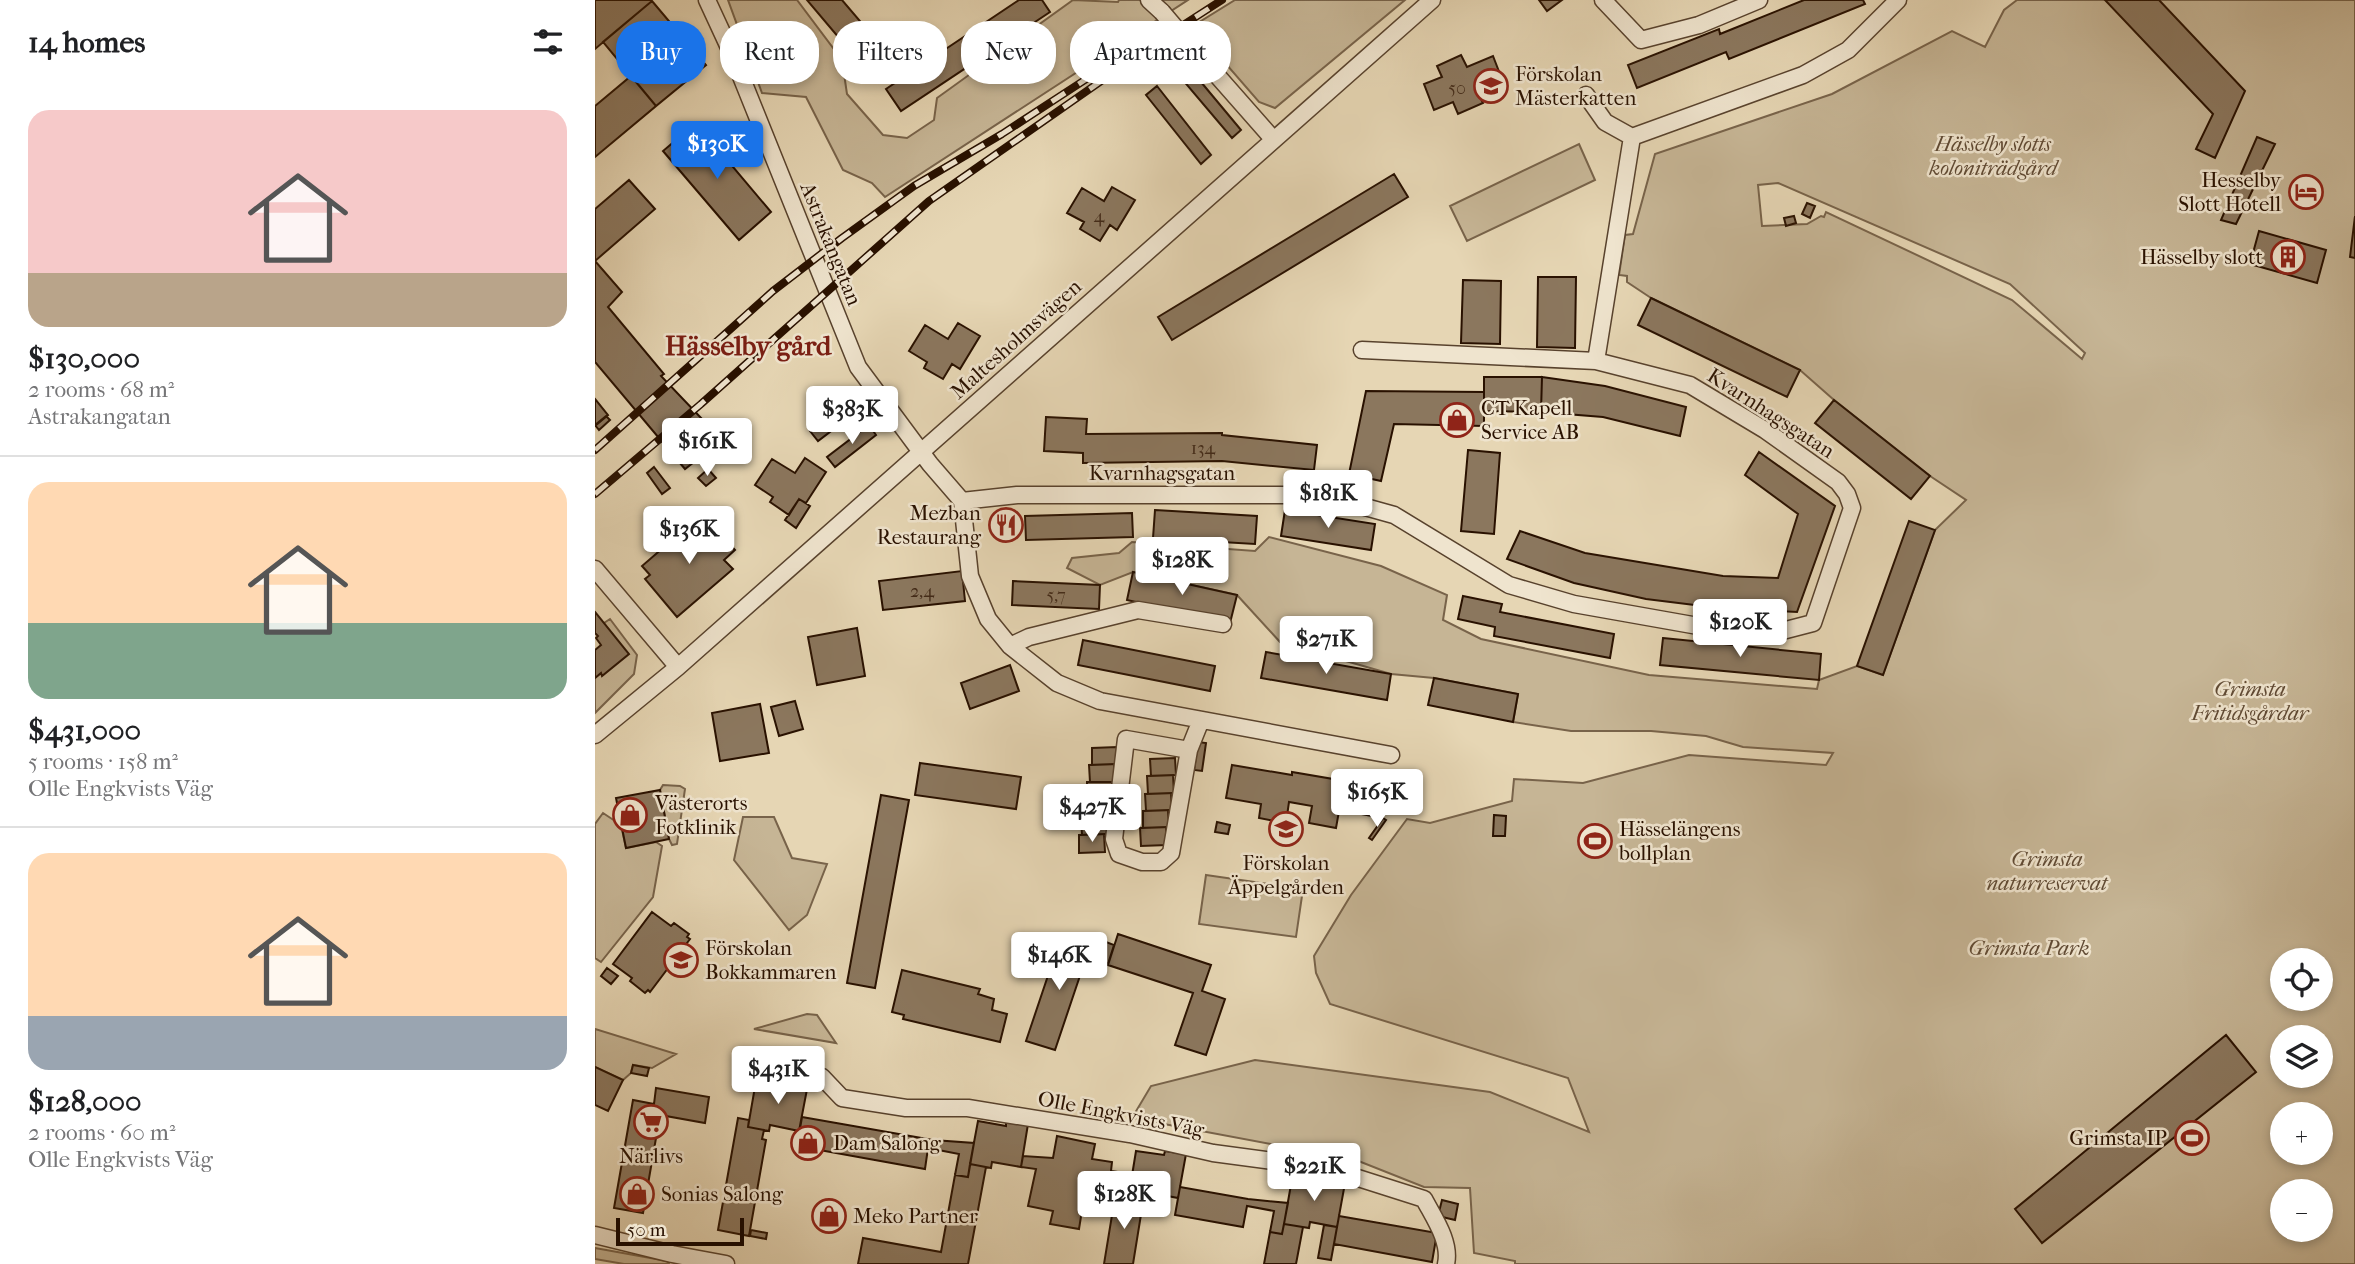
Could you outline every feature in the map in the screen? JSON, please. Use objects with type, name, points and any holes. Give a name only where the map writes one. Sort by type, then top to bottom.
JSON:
[{"type":"street","name":"Astrakangatan","points":[[707,0],[732,54],[858,367],[921,452]]},
{"type":"street","points":[[1149,0],[1273,139]]},
{"type":"street","name":"Maltesholmsvägen","points":[[595,735],[678,667],[1432,0]]},
{"type":"street","points":[[1603,0],[1641,40],[1699,25],[1759,0]]},
{"type":"street","points":[[1586,95],[1605,122],[1632,137],[1803,75],[1848,50],[1898,0]]},
{"type":"street","points":[[1596,361],[1632,137]]},
{"type":"street","name":"Kvarnhagsgatan","points":[[962,501],[1017,495],[1322,495],[1394,515],[1509,585],[1574,604],[1716,629],[1786,630],[1813,623],[1852,508],[1847,494],[1837,482],[1765,429],[1690,385],[1596,361],[1362,350]]},
{"type":"street","points":[[921,452],[962,501],[970,576],[988,619],[1010,646],[1057,683],[1100,701],[1391,755]]},
{"type":"street","points":[[595,569],[678,667]]},
{"type":"street","points":[[1010,646],[1029,637],[1138,610],[1223,624]]},
{"type":"street","points":[[1189,750],[1126,739],[1114,839],[1119,854],[1142,862],[1161,862],[1171,853],[1189,750],[1201,720]]},
{"type":"street","name":"Olle Engkvists Väg","points":[[754,1067],[822,1077],[842,1098],[905,1108],[968,1108],[1130,1134],[1213,1153],[1280,1161],[1358,1178],[1424,1199],[1439,1228],[1447,1260]]},
{"type":"street","points":[[595,1235],[726,1264]]},
{"type":"green space","points":[[728,0],[797,0],[813,21],[736,21]]},
{"type":"green space","points":[[1073,0],[1188,0],[1156,21],[1070,21],[1070,77],[885,197],[872,183],[843,170],[806,97],[762,93],[759,84],[819,84],[819,29],[833,48],[833,84],[846,84],[847,94],[883,135],[907,138],[934,120],[937,98],[961,81],[961,84],[1056,84],[1056,21],[1044,21]]},
{"type":"green space","points":[[1235,0],[1405,0],[1275,108],[1259,102],[1231,70],[1231,21],[1201,21]]},
{"type":"green space","points":[[2017,0],[2355,0],[2355,1264],[1515,1264],[1515,1261],[1474,1253],[1470,1188],[1424,1187],[1356,1160],[1132,1118],[1151,1086],[1255,1060],[1490,1092],[1589,1132],[1568,1078],[1330,1004],[1316,973],[1314,956],[1351,895],[1407,819],[1430,823],[1512,801],[1514,779],[1583,783],[1689,755],[1826,765],[1833,753],[1743,747],[1706,736],[1651,731],[1571,731],[1513,722],[1518,694],[1434,678],[1391,674],[1280,642],[1237,595],[1133,572],[1100,585],[1067,568],[1072,558],[1119,553],[1132,542],[1255,551],[1269,537],[1381,566],[1447,595],[1443,620],[1481,639],[1649,675],[1817,689],[1819,680],[1857,666],[1883,675],[1935,530],[1966,500],[1930,476],[1800,370],[1651,298],[1627,282],[1627,276],[1619,275],[1625,235],[1633,234],[1655,154],[1832,94],[1952,31],[1985,47],[2004,10]],"holes":[[[1778,183],[2010,284],[2085,353],[2082,359],[2012,300],[1826,212],[1824,217],[1807,224],[1762,226],[1758,185]]]},
{"type":"green space","points":[[1579,144],[1595,180],[1467,241],[1450,206]]},
{"type":"green space","points":[[610,619],[637,655],[634,674],[595,713],[595,678],[601,673],[602,675],[604,623]]},
{"type":"green space","points":[[663,785],[685,789],[677,844],[672,845],[660,790]]},
{"type":"green space","points":[[603,813],[621,825],[626,848],[656,842],[662,846],[653,897],[601,962],[595,958],[595,824]]},
{"type":"green space","points":[[743,817],[774,817],[792,858],[827,864],[807,915],[789,930],[734,860]]},
{"type":"green space","points":[[1206,875],[1303,889],[1296,937],[1199,924]]},
{"type":"green space","points":[[807,1014],[817,1015],[836,1043],[754,1029]]},
{"type":"green space","points":[[595,1029],[676,1054],[652,1068],[633,1065],[631,1073],[623,1080],[595,1067]]},
{"type":"green space","points":[[595,1248],[667,1261],[669,1264],[624,1264],[595,1259]]},
{"type":"building","points":[[595,0],[652,1],[628,21],[616,21],[616,31],[595,49]]},
{"type":"building","points":[[807,0],[842,0],[860,21],[833,21],[833,31]]},
{"type":"building","points":[[1019,0],[1042,0],[1050,12],[1036,21],[988,21]]},
{"type":"building","points":[[1539,0],[1562,0],[1547,11]]},
{"type":"building","points":[[1804,0],[1863,0],[1865,4],[1729,59],[1726,52],[1637,88],[1628,65],[1719,29],[1720,34]]},
{"type":"building","points":[[2105,0],[2159,0],[2245,91],[2215,158],[2196,149],[2213,114]]},
{"type":"building","points":[[652,1],[669,21],[628,21]]},
{"type":"building","points":[[616,31],[616,58],[603,42]]},
{"type":"building","points":[[961,39],[961,71],[947,80],[947,48]]},
{"type":"building","points":[[1461,55],[1467,67],[1493,56],[1503,82],[1478,92],[1483,103],[1458,114],[1453,102],[1434,110],[1424,84],[1442,77],[1437,66]]},
{"type":"building","points":[[621,84],[638,84],[656,106],[595,157],[595,106]]},
{"type":"building","points":[[638,84],[683,84],[656,106]]},
{"type":"building","points":[[893,84],[942,84],[901,111],[886,89]]},
{"type":"building","points":[[1186,84],[1203,84],[1241,130],[1232,138]]},
{"type":"building","points":[[1157,86],[1211,155],[1201,164],[1146,95]]},
{"type":"building","points":[[696,123],[771,212],[739,240],[663,151]]},
{"type":"building","points":[[2257,137],[2275,144],[2236,224],[2221,220]]},
{"type":"building","points":[[1394,174],[1408,197],[1172,340],[1158,317]]},
{"type":"building","points":[[629,180],[655,209],[595,261],[595,209]]},
{"type":"building","points":[[1112,187],[1135,200],[1117,230],[1110,225],[1100,241],[1080,229],[1084,222],[1067,213],[1082,188],[1104,201]]},
{"type":"building","points":[[1807,203],[1815,206],[1810,218],[1802,214]]},
{"type":"building","points":[[1794,216],[1796,223],[1786,226],[1784,218]]},
{"type":"building","points":[[2355,216],[2355,258],[2350,257]]},
{"type":"building","name":"Hässelby slott","points":[[2259,231],[2326,250],[2317,283],[2250,264]]},
{"type":"building","points":[[595,261],[622,292],[608,307],[664,374],[661,376],[722,440],[685,469],[595,362]]},
{"type":"building","points":[[1538,277],[1576,277],[1575,348],[1537,347]]},
{"type":"building","points":[[1463,280],[1501,281],[1500,344],[1461,343]]},
{"type":"building","points":[[1651,298],[1800,370],[1787,397],[1638,325]]},
{"type":"building","points":[[958,323],[980,336],[960,369],[952,364],[943,379],[924,368],[927,362],[909,351],[925,325],[948,339]]},
{"type":"building","points":[[1484,377],[1542,377],[1541,412],[1484,411]]},
{"type":"building","points":[[1542,377],[1605,386],[1686,407],[1680,436],[1603,417],[1541,412]]},
{"type":"building","points":[[1366,391],[1484,392],[1484,426],[1394,424],[1381,481],[1349,474]]},
{"type":"building","points":[[595,399],[608,415],[595,426]]},
{"type":"building","points":[[852,399],[860,409],[818,441],[810,431]]},
{"type":"building","points":[[1834,400],[1930,476],[1911,499],[1815,423]]},
{"type":"building","points":[[606,416],[610,420],[599,430],[595,425]]},
{"type":"building","points":[[1046,417],[1087,419],[1086,434],[1222,433],[1317,445],[1314,470],[1222,461],[1083,463],[1083,453],[1044,451]]},
{"type":"building","points":[[869,425],[876,435],[835,467],[827,457]]},
{"type":"building","points":[[1468,450],[1500,453],[1494,534],[1461,531]]},
{"type":"building","points":[[1759,452],[1835,506],[1797,612],[1719,608],[1646,599],[1574,583],[1507,559],[1520,531],[1585,553],[1723,576],[1778,578],[1798,514],[1745,475]]},
{"type":"building","points":[[805,458],[826,472],[806,503],[799,499],[789,515],[770,502],[773,497],[755,485],[772,459],[795,473]]},
{"type":"building","points":[[654,467],[670,488],[662,494],[647,473]]},
{"type":"building","points":[[708,469],[716,478],[706,486],[698,478]]},
{"type":"building","points":[[799,499],[810,506],[796,528],[785,520]]},
{"type":"building","points":[[1155,510],[1257,516],[1255,544],[1153,538]]},
{"type":"building","points":[[1285,510],[1375,524],[1371,550],[1281,536]]},
{"type":"building","points":[[1132,513],[1133,537],[1026,540],[1025,516]]},
{"type":"building","points":[[1909,521],[1935,530],[1883,675],[1857,666]]},
{"type":"building","points":[[693,522],[700,530],[710,522],[735,550],[724,560],[733,569],[677,617],[645,579],[650,575],[642,566]]},
{"type":"building","points":[[962,571],[965,601],[883,610],[879,581]]},
{"type":"building","points":[[1133,572],[1237,595],[1230,623],[1127,600]]},
{"type":"building","points":[[1013,581],[1100,585],[1099,609],[1012,605]]},
{"type":"building","points":[[1463,596],[1502,604],[1500,612],[1614,634],[1610,658],[1494,636],[1495,627],[1458,619]]},
{"type":"building","points":[[595,612],[629,654],[602,676],[601,673],[595,678],[595,650],[601,645],[595,633]]},
{"type":"building","points":[[857,628],[865,676],[817,685],[808,637]]},
{"type":"building","points":[[1663,638],[1821,654],[1819,680],[1660,665]]},
{"type":"building","points":[[1083,640],[1215,666],[1210,691],[1078,665]]},
{"type":"building","points":[[1266,652],[1391,674],[1387,700],[1261,678]]},
{"type":"building","points":[[1010,665],[1019,691],[970,709],[961,683]]},
{"type":"building","points":[[1434,678],[1518,694],[1513,722],[1428,705]]},
{"type":"building","points":[[795,701],[803,729],[779,736],[771,707]]},
{"type":"building","points":[[760,704],[769,753],[720,761],[712,713]]},
{"type":"building","points":[[1198,742],[1206,743],[1202,771],[1194,770]]},
{"type":"building","points":[[1117,747],[1117,764],[1092,765],[1092,748]]},
{"type":"building","points":[[1175,758],[1176,775],[1151,776],[1150,759]]},
{"type":"building","points":[[920,763],[1021,777],[1016,809],[915,795]]},
{"type":"building","points":[[1114,764],[1115,782],[1090,782],[1089,765]]},
{"type":"building","points":[[1232,765],[1292,775],[1292,772],[1351,782],[1352,779],[1377,783],[1372,816],[1361,814],[1361,811],[1339,811],[1336,828],[1309,823],[1312,806],[1289,802],[1286,823],[1259,818],[1261,804],[1226,798]]},
{"type":"building","points":[[1173,775],[1174,793],[1148,794],[1147,776]]},
{"type":"building","points":[[1087,782],[1112,782],[1112,799],[1087,800]]},
{"type":"building","points":[[660,790],[669,839],[626,848],[616,798]]},
{"type":"building","points":[[1171,793],[1172,810],[1146,811],[1145,794]]},
{"type":"building","points":[[881,795],[909,800],[875,988],[847,983]]},
{"type":"building","points":[[1109,799],[1110,817],[1085,817],[1084,800]]},
{"type":"building","points":[[1168,810],[1169,827],[1143,828],[1143,811]]},
{"type":"building","points":[[1494,815],[1506,816],[1505,836],[1493,836]]},
{"type":"building","points":[[1107,816],[1107,834],[1082,835],[1081,818]]},
{"type":"building","points":[[1383,818],[1386,820],[1372,840],[1369,838]]},
{"type":"building","points":[[1217,822],[1230,825],[1228,834],[1215,832]]},
{"type":"building","points":[[1166,827],[1167,845],[1141,846],[1140,828]]},
{"type":"building","points":[[1104,834],[1105,852],[1079,853],[1079,835]]},
{"type":"building","points":[[652,912],[671,926],[674,923],[689,934],[687,937],[690,939],[650,992],[648,990],[645,993],[630,981],[632,978],[613,964]]},
{"type":"building","points":[[1062,934],[1091,943],[1055,1050],[1026,1041]]},
{"type":"building","points":[[1118,934],[1211,965],[1202,991],[1225,999],[1206,1055],[1175,1045],[1193,993],[1108,965]]},
{"type":"building","points":[[1093,937],[1114,945],[1108,964],[1086,956]]},
{"type":"building","points":[[607,968],[618,976],[611,984],[601,976]]},
{"type":"building","points":[[902,970],[980,989],[978,994],[994,999],[992,1010],[1007,1014],[1000,1042],[903,1019],[904,1015],[892,1012]]},
{"type":"building","points":[[2226,1035],[2256,1072],[2042,1243],[2015,1209]]},
{"type":"building","points":[[633,1065],[649,1068],[647,1076],[631,1073]]},
{"type":"building","points":[[595,1067],[623,1080],[608,1111],[595,1105]]},
{"type":"building","points":[[786,1080],[808,1084],[799,1131],[770,1125],[769,1131],[748,1127],[756,1081],[785,1086]]},
{"type":"building","points":[[656,1088],[709,1097],[705,1123],[660,1115],[643,1213],[614,1208],[633,1100],[654,1104]]},
{"type":"building","points":[[802,1117],[933,1140],[974,1143],[968,1177],[955,1175],[959,1154],[928,1148],[925,1169],[797,1146]]},
{"type":"building","points":[[738,1118],[749,1120],[748,1127],[764,1130],[762,1139],[766,1140],[749,1236],[718,1230]]},
{"type":"building","points":[[978,1121],[1006,1126],[1006,1121],[1028,1124],[1021,1167],[992,1162],[991,1168],[970,1164]]},
{"type":"building","points":[[1057,1136],[1095,1144],[1092,1159],[1112,1162],[1111,1171],[1132,1174],[1127,1205],[1084,1198],[1079,1229],[1050,1224],[1053,1211],[1028,1206],[1036,1169],[1021,1167],[1023,1156],[1053,1158]]},
{"type":"building","points":[[1136,1151],[1164,1155],[1165,1151],[1186,1154],[1178,1198],[1152,1193],[1152,1197],[1129,1194]]},
{"type":"building","points":[[970,1164],[986,1167],[968,1264],[858,1264],[863,1238],[941,1252],[955,1175],[968,1177]]},
{"type":"building","points":[[1292,1179],[1322,1184],[1322,1179],[1345,1183],[1337,1227],[1310,1222],[1309,1228],[1284,1224]]},
{"type":"building","points":[[1180,1187],[1288,1203],[1282,1234],[1270,1232],[1274,1211],[1247,1206],[1243,1227],[1175,1215]]},
{"type":"building","points":[[1129,1194],[1144,1196],[1133,1264],[1104,1264],[1114,1203],[1127,1205]]},
{"type":"building","points":[[1442,1200],[1458,1204],[1455,1220],[1438,1216]]},
{"type":"building","points":[[1339,1216],[1437,1233],[1432,1262],[1334,1244]]},
{"type":"building","points":[[1284,1224],[1303,1227],[1296,1264],[1264,1264],[1270,1232],[1282,1234]]},
{"type":"building","points":[[1324,1225],[1337,1227],[1331,1260],[1318,1258]]},
{"type":"building","points":[[751,1230],[767,1233],[766,1239],[750,1236]]},
{"type":"railway","points":[[595,494],[701,404],[929,201],[1222,0]]},
{"type":"railway","points":[[595,450],[773,291],[842,238],[914,186],[1002,134],[1079,84]]},
{"type":"place","name":"Förskolan Mästerkatten","points":[[1491,86]]},
{"type":"place","name":"Hesselby Slott Hotell","points":[[2306,192]]},
{"type":"place","name":"Hässelby slott","points":[[2288,257]]},
{"type":"place","name":"CT Kapell Service AB","points":[[1457,420]]},
{"type":"place","name":"Mezban Restaurang","points":[[1006,525]]},
{"type":"place","name":"Västerorts Fotklinik","points":[[630,815]]},
{"type":"place","name":"Förskolan Äppelgården","points":[[1286,829]]},
{"type":"place","name":"Hässelängens bollplan","points":[[1595,841]]},
{"type":"place","name":"Förskolan Bokkammaren","points":[[681,960]]},
{"type":"place","name":"Närlivs","points":[[651,1122]]},
{"type":"place","name":"Grimsta IP","points":[[2192,1138]]},
{"type":"place","name":"Dam Salong","points":[[808,1143]]},
{"type":"place","name":"Sonias Salong","points":[[637,1194]]},
{"type":"place","name":"Meko Partner","points":[[829,1216]]},
{"type":"district","name":"Hässelby gård","points":[[748,345]]},
{"type":"park label","name":"Hässelby slotts koloniträdgård","points":[[1993,156]]},
{"type":"park label","name":"Grimsta Fritidsgårdar","points":[[2250,701]]},
{"type":"park label","name":"Grimsta naturreservat","points":[[2047,871]]},
{"type":"park label","name":"Grimsta Park","points":[[2029,948]]}]
